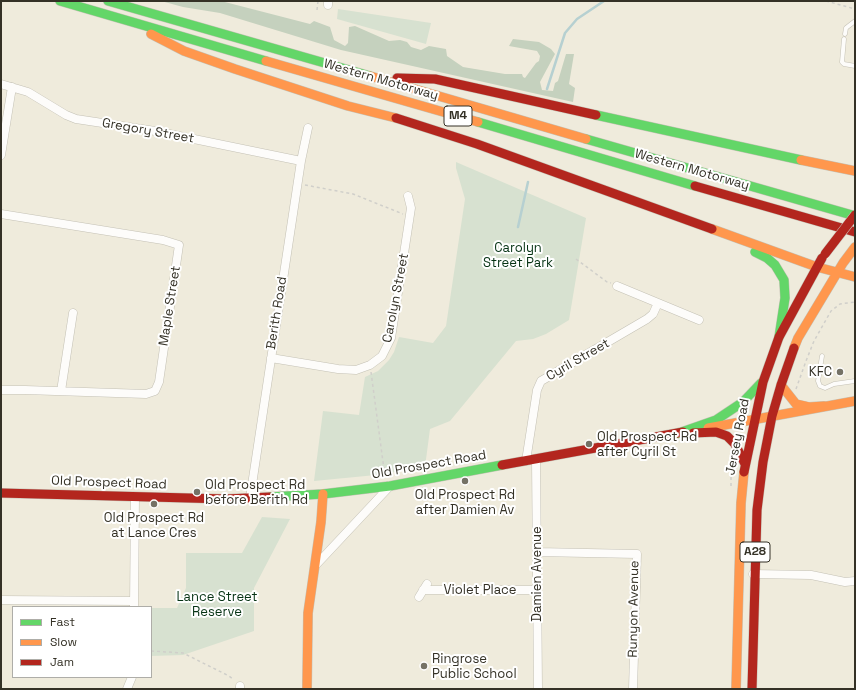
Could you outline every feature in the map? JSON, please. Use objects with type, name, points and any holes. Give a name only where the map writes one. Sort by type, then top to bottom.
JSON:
[{"type":"main road","name":"Western Motorway","points":[[60,1],[855,232]]},
{"type":"main road","name":"Western Motorway","points":[[108,1],[855,215]]},
{"type":"main road","points":[[120,18],[184,51],[348,106],[414,132],[527,168],[760,254],[768,258],[775,265],[784,280],[785,298],[779,337]]},
{"type":"main road","points":[[374,78],[435,79],[855,171]]},
{"type":"main road","points":[[348,106],[387,115],[490,149],[817,267],[855,277]]},
{"type":"main road","name":"Jersey Road","points":[[736,689],[741,503],[745,464],[763,382],[779,337],[817,267],[825,254],[855,215]]},
{"type":"main road","name":"A28","points":[[752,689],[754,574],[759,487],[772,416],[781,385],[798,338],[837,273],[855,247]]},
{"type":"main road","points":[[676,434],[716,420],[731,412],[763,382]]},
{"type":"main road","points":[[781,385],[791,399],[802,406],[824,406]]},
{"type":"main road","name":"Old Prospect Road","points":[[1,493],[182,498],[250,498],[323,494],[390,486],[855,401]]},
{"type":"main road","points":[[676,434],[716,432],[727,436],[735,444],[745,464]]},
{"type":"main road","points":[[307,689],[308,613],[321,522],[323,494]]},
{"type":"street","name":"Gregory Street","points":[[1,84],[28,92],[66,115],[76,119],[155,131],[301,161]]},
{"type":"street","points":[[1,155],[12,87]]},
{"type":"street","name":"Berith Road","points":[[250,498],[301,161],[308,128]]},
{"type":"street","name":"Carolyn Street","points":[[271,358],[338,369],[356,370],[370,365],[382,356],[391,338],[411,208],[408,196]]},
{"type":"street","name":"Maple Street","points":[[1,214],[164,240],[179,246],[159,382],[155,391],[146,394],[1,390]]},
{"type":"street","points":[[617,286],[698,320]]},
{"type":"street","name":"Cyril Street","points":[[526,461],[537,390],[541,381],[647,319],[653,314],[658,303]]},
{"type":"street","points":[[61,391],[73,313]]},
{"type":"street","name":"Damien Avenue","points":[[536,459],[538,689]]},
{"type":"street","points":[[315,566],[390,486]]},
{"type":"street","points":[[1,600],[134,604],[135,497]]},
{"type":"street","name":"Runyon Avenue","points":[[537,552],[637,554],[633,689]]},
{"type":"street","points":[[738,573],[811,575],[845,582],[855,581]]},
{"type":"street","name":"Violet Place","points":[[423,590],[537,590]]},
{"type":"street","points":[[127,689],[132,678]]},
{"type":"lane","points":[[845,34],[846,28],[855,21]]},
{"type":"lane","points":[[844,39],[842,62],[844,64],[855,66]]},
{"type":"lane","points":[[822,356],[818,382],[820,386],[825,388],[834,384],[855,381]]},
{"type":"path","points":[[317,10],[318,1]]},
{"type":"path","points":[[826,1],[855,9]]},
{"type":"path","points":[[298,184],[352,194],[410,216]]},
{"type":"path","points":[[576,259],[607,282],[617,286]]},
{"type":"path","points":[[791,399],[794,396],[814,341],[831,311],[840,304],[855,302]]},
{"type":"path","points":[[370,365],[385,476],[390,486]]},
{"type":"path","points":[[152,651],[183,653],[229,676],[240,687]]},
{"type":"green space","points":[[161,1],[221,1],[310,24],[314,21],[330,27],[334,40],[345,46],[348,43],[349,27],[355,26],[389,41],[400,40],[407,42],[411,47],[421,50],[429,46],[446,49],[447,56],[463,67],[505,74],[522,74],[525,78],[539,61],[540,56],[537,51],[509,46],[513,39],[539,42],[551,49],[555,54],[540,82],[542,90],[553,91],[555,83],[558,81],[566,54],[574,54],[569,84],[575,88],[573,102],[341,50],[220,13],[183,7]]},
{"type":"green space","points":[[338,9],[431,23],[426,44],[337,19]]},
{"type":"green space","name":"Carolyn Street Park","points":[[456,162],[586,218],[569,320],[546,334],[533,339],[516,341],[450,421],[430,429],[425,467],[376,475],[314,481],[323,411],[359,415],[365,377],[378,371],[389,360],[394,352],[399,337],[433,343],[446,326],[465,199],[456,168]]},
{"type":"green space","name":"Lance Street Reserve","points":[[262,517],[290,519],[254,588],[254,631],[183,655],[152,656],[152,608],[177,608],[186,588],[186,553],[242,553]]},
{"type":"waterway","points":[[547,89],[565,33],[577,19],[604,1]]},
{"type":"waterway","points":[[518,227],[528,182]]},
{"type":"traffic: fast","points":[[60,1],[266,61]]},
{"type":"traffic: fast","points":[[108,1],[370,76]]},
{"type":"traffic: fast","points":[[596,115],[801,160]]},
{"type":"traffic: fast","points":[[478,122],[695,186]]},
{"type":"traffic: fast","points":[[586,139],[855,216]]},
{"type":"traffic: fast","points":[[755,252],[767,258],[775,265],[784,280],[785,298],[779,337]]},
{"type":"traffic: fast","points":[[676,434],[716,420],[743,402],[761,383]]},
{"type":"traffic: fast","points":[[270,497],[323,494],[390,486],[502,465]]},
{"type":"traffic: slow","points":[[151,34],[184,51],[235,69],[348,106],[396,118]]},
{"type":"traffic: slow","points":[[266,61],[478,122]]},
{"type":"traffic: slow","points":[[370,76],[586,139]]},
{"type":"traffic: slow","points":[[801,160],[855,171]]},
{"type":"traffic: slow","points":[[712,229],[817,267],[855,277]]},
{"type":"traffic: slow","points":[[794,348],[798,338],[843,263],[855,247]]},
{"type":"traffic: slow","points":[[781,385],[796,404],[809,407],[824,406]]},
{"type":"traffic: slow","points":[[708,428],[855,401]]},
{"type":"traffic: slow","points":[[736,689],[741,503],[744,472]]},
{"type":"traffic: slow","points":[[307,689],[308,613],[321,522],[323,494]]},
{"type":"traffic: jam","points":[[397,78],[435,79],[596,115]]},
{"type":"traffic: jam","points":[[396,118],[477,144],[712,229]]},
{"type":"traffic: jam","points":[[695,186],[855,232]]},
{"type":"traffic: jam","points":[[825,254],[855,215]]},
{"type":"traffic: jam","points":[[744,472],[763,382],[779,337],[822,258]]},
{"type":"traffic: jam","points":[[752,689],[757,510],[763,462],[772,416],[794,348]]},
{"type":"traffic: jam","points":[[502,465],[683,432]]},
{"type":"traffic: jam","points":[[693,433],[716,432],[727,436],[735,444],[745,464]]},
{"type":"traffic: jam","points":[[1,493],[226,499],[270,497]]},
{"type":"place","name":"KFC","points":[[840,372]]},
{"type":"place","name":"Old Prospect Rd after Cyril St","points":[[589,444]]},
{"type":"place","name":"Old Prospect Rd after Damien Av","points":[[465,481]]},
{"type":"place","name":"Old Prospect Rd before Berith Rd","points":[[197,492]]},
{"type":"place","name":"Old Prospect Rd at Lance Cres","points":[[154,504]]},
{"type":"place","name":"Ringrose Public School","points":[[424,666]]}]
